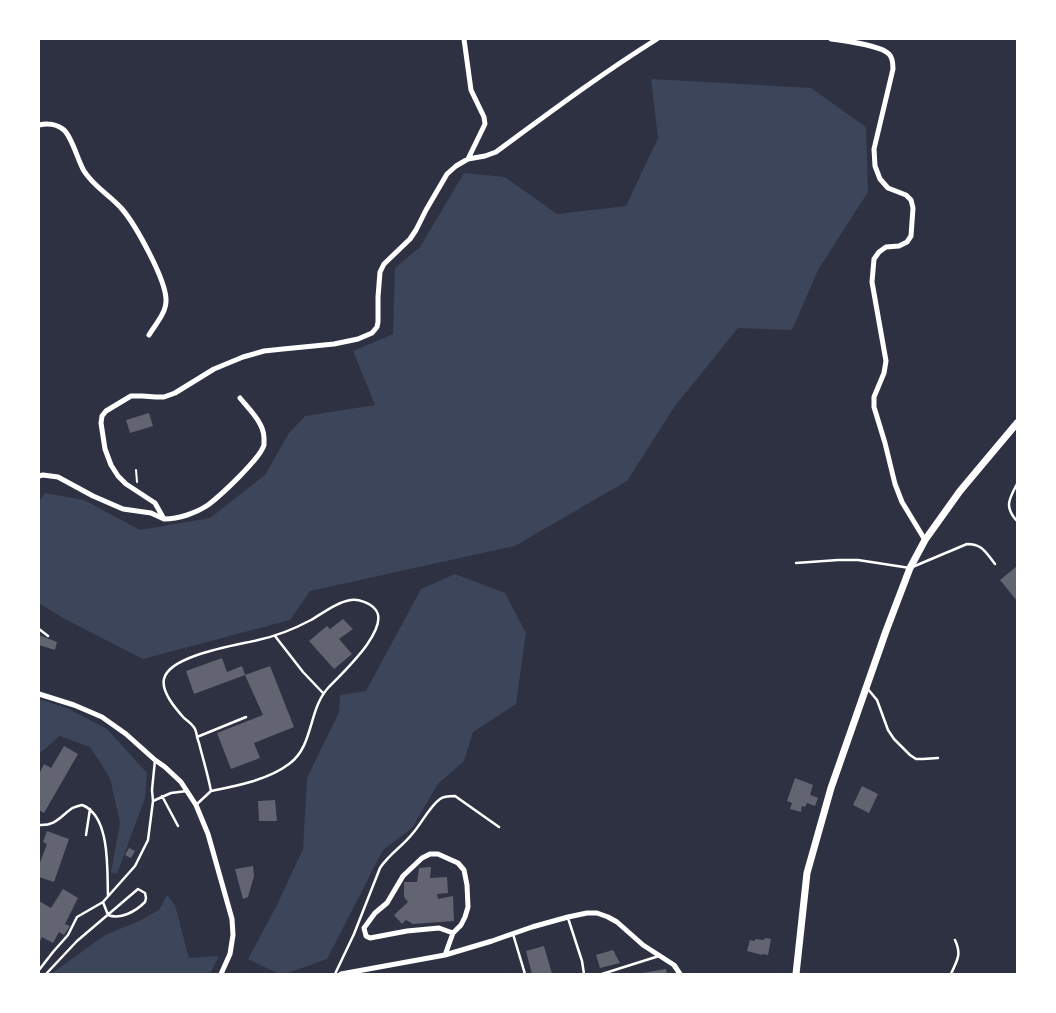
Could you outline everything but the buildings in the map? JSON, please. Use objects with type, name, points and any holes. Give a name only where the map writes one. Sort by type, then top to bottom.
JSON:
[{"type":"main road","points":[[796,974],[807,872],[831,788],[910,568],[925,540],[960,491],[1016,427]]},
{"type":"street","points":[[464,39],[471,90],[484,117],[485,124],[468,159]]},
{"type":"street","points":[[164,519],[155,504],[126,484],[111,465],[104,449],[101,423],[102,416],[106,411],[131,396],[156,398],[175,393],[214,369],[243,357],[274,350],[334,344],[358,339],[372,333],[377,327],[378,322],[380,272],[384,264],[410,239],[448,174],[456,166],[468,159],[496,152],[602,75],[657,39]]},
{"type":"street","points":[[831,39],[880,49],[889,54],[893,61],[893,69],[874,149],[875,166],[880,179],[888,188],[906,195],[911,200],[913,208],[911,236],[907,242],[899,246],[886,247],[874,259],[872,282],[886,361],[884,373],[874,397],[874,407],[895,484],[902,502],[925,540]]},
{"type":"street","points":[[39,124],[55,125],[65,130],[84,171],[94,184],[121,207],[142,239],[160,276],[166,300],[163,312],[149,334]]},
{"type":"street","points":[[39,476],[44,475],[58,478],[118,507],[136,512],[151,513],[164,519],[175,519],[189,514],[208,505],[226,489],[257,457],[264,446],[262,426],[240,398]]},
{"type":"street","points":[[39,694],[74,705],[102,717],[126,734],[176,777],[196,804],[208,834],[232,919],[233,935],[230,954],[221,974]]},
{"type":"street","points":[[445,955],[453,933],[465,917],[468,907],[467,885],[464,870],[458,863],[438,854],[430,854],[422,858],[403,876],[387,903],[375,913],[364,928],[366,936],[370,938],[407,931],[439,928],[453,933]]},
{"type":"street","points":[[341,974],[445,955],[532,927],[568,917],[596,913],[617,922],[644,945],[674,965],[680,974]]},
{"type":"lane","points":[[1017,484],[1010,498],[1009,505],[1010,512],[1017,522]]},
{"type":"lane","points":[[796,563],[858,560],[910,568],[967,544],[975,544],[982,548],[995,564]]},
{"type":"lane","points":[[196,804],[211,791],[235,787],[271,775],[290,764],[305,743],[318,702],[323,693],[363,650],[378,625],[379,615],[374,609],[364,602],[353,600],[342,603],[293,630],[275,636],[224,646],[173,666],[168,671],[164,679],[164,689],[173,704],[194,728],[211,791]]},
{"type":"lane","points":[[39,629],[48,636]]},
{"type":"lane","points":[[275,636],[303,672],[323,693]]},
{"type":"lane","points":[[866,687],[877,700],[888,730],[894,740],[916,759],[938,758]]},
{"type":"lane","points":[[196,736],[246,717]]},
{"type":"lane","points":[[39,970],[68,936],[76,918],[103,902],[135,866],[148,840],[154,802],[152,790],[155,760]]},
{"type":"lane","points":[[154,802],[162,796],[174,792],[187,791]]},
{"type":"lane","points":[[162,796],[178,826]]},
{"type":"lane","points":[[335,974],[354,934],[380,868],[385,860],[412,834],[441,798],[455,796],[499,827]]},
{"type":"lane","points":[[39,825],[45,826],[55,823],[72,808],[82,805],[90,809],[103,830],[106,845],[108,896]]},
{"type":"lane","points":[[86,835],[90,809]]},
{"type":"lane","points":[[46,974],[77,941],[108,915],[138,889],[145,893],[146,898],[145,902],[137,910],[122,916],[113,917],[108,915],[103,902]]},
{"type":"lane","points":[[568,917],[582,961],[584,974]]},
{"type":"lane","points":[[513,934],[525,974]]},
{"type":"lane","points":[[951,974],[959,954],[959,948],[955,940]]},
{"type":"lane","points":[[602,974],[660,956]]},
{"type":"shaded area","points":[[651,79],[811,88],[866,127],[868,192],[818,270],[792,330],[738,328],[675,406],[627,481],[515,546],[310,591],[290,620],[143,659],[61,617],[39,603],[39,501],[45,493],[84,500],[140,530],[210,518],[265,475],[289,433],[305,416],[375,405],[353,351],[393,334],[395,268],[420,247],[464,173],[505,177],[557,214],[626,206],[658,138]]},
{"type":"shaded area","points":[[455,574],[505,593],[526,633],[516,704],[473,732],[464,761],[438,784],[412,828],[383,850],[327,959],[285,974],[279,974],[248,959],[277,905],[303,849],[307,778],[339,712],[340,695],[366,691],[421,589]]},
{"type":"shaded area","points":[[39,699],[69,709],[107,729],[147,773],[145,798],[117,874],[111,872],[120,823],[110,778],[90,747],[60,736],[39,754]]},
{"type":"shaded area","points":[[167,895],[175,905],[189,958],[219,956],[210,974],[51,974],[105,935],[139,921],[159,910]]}]
